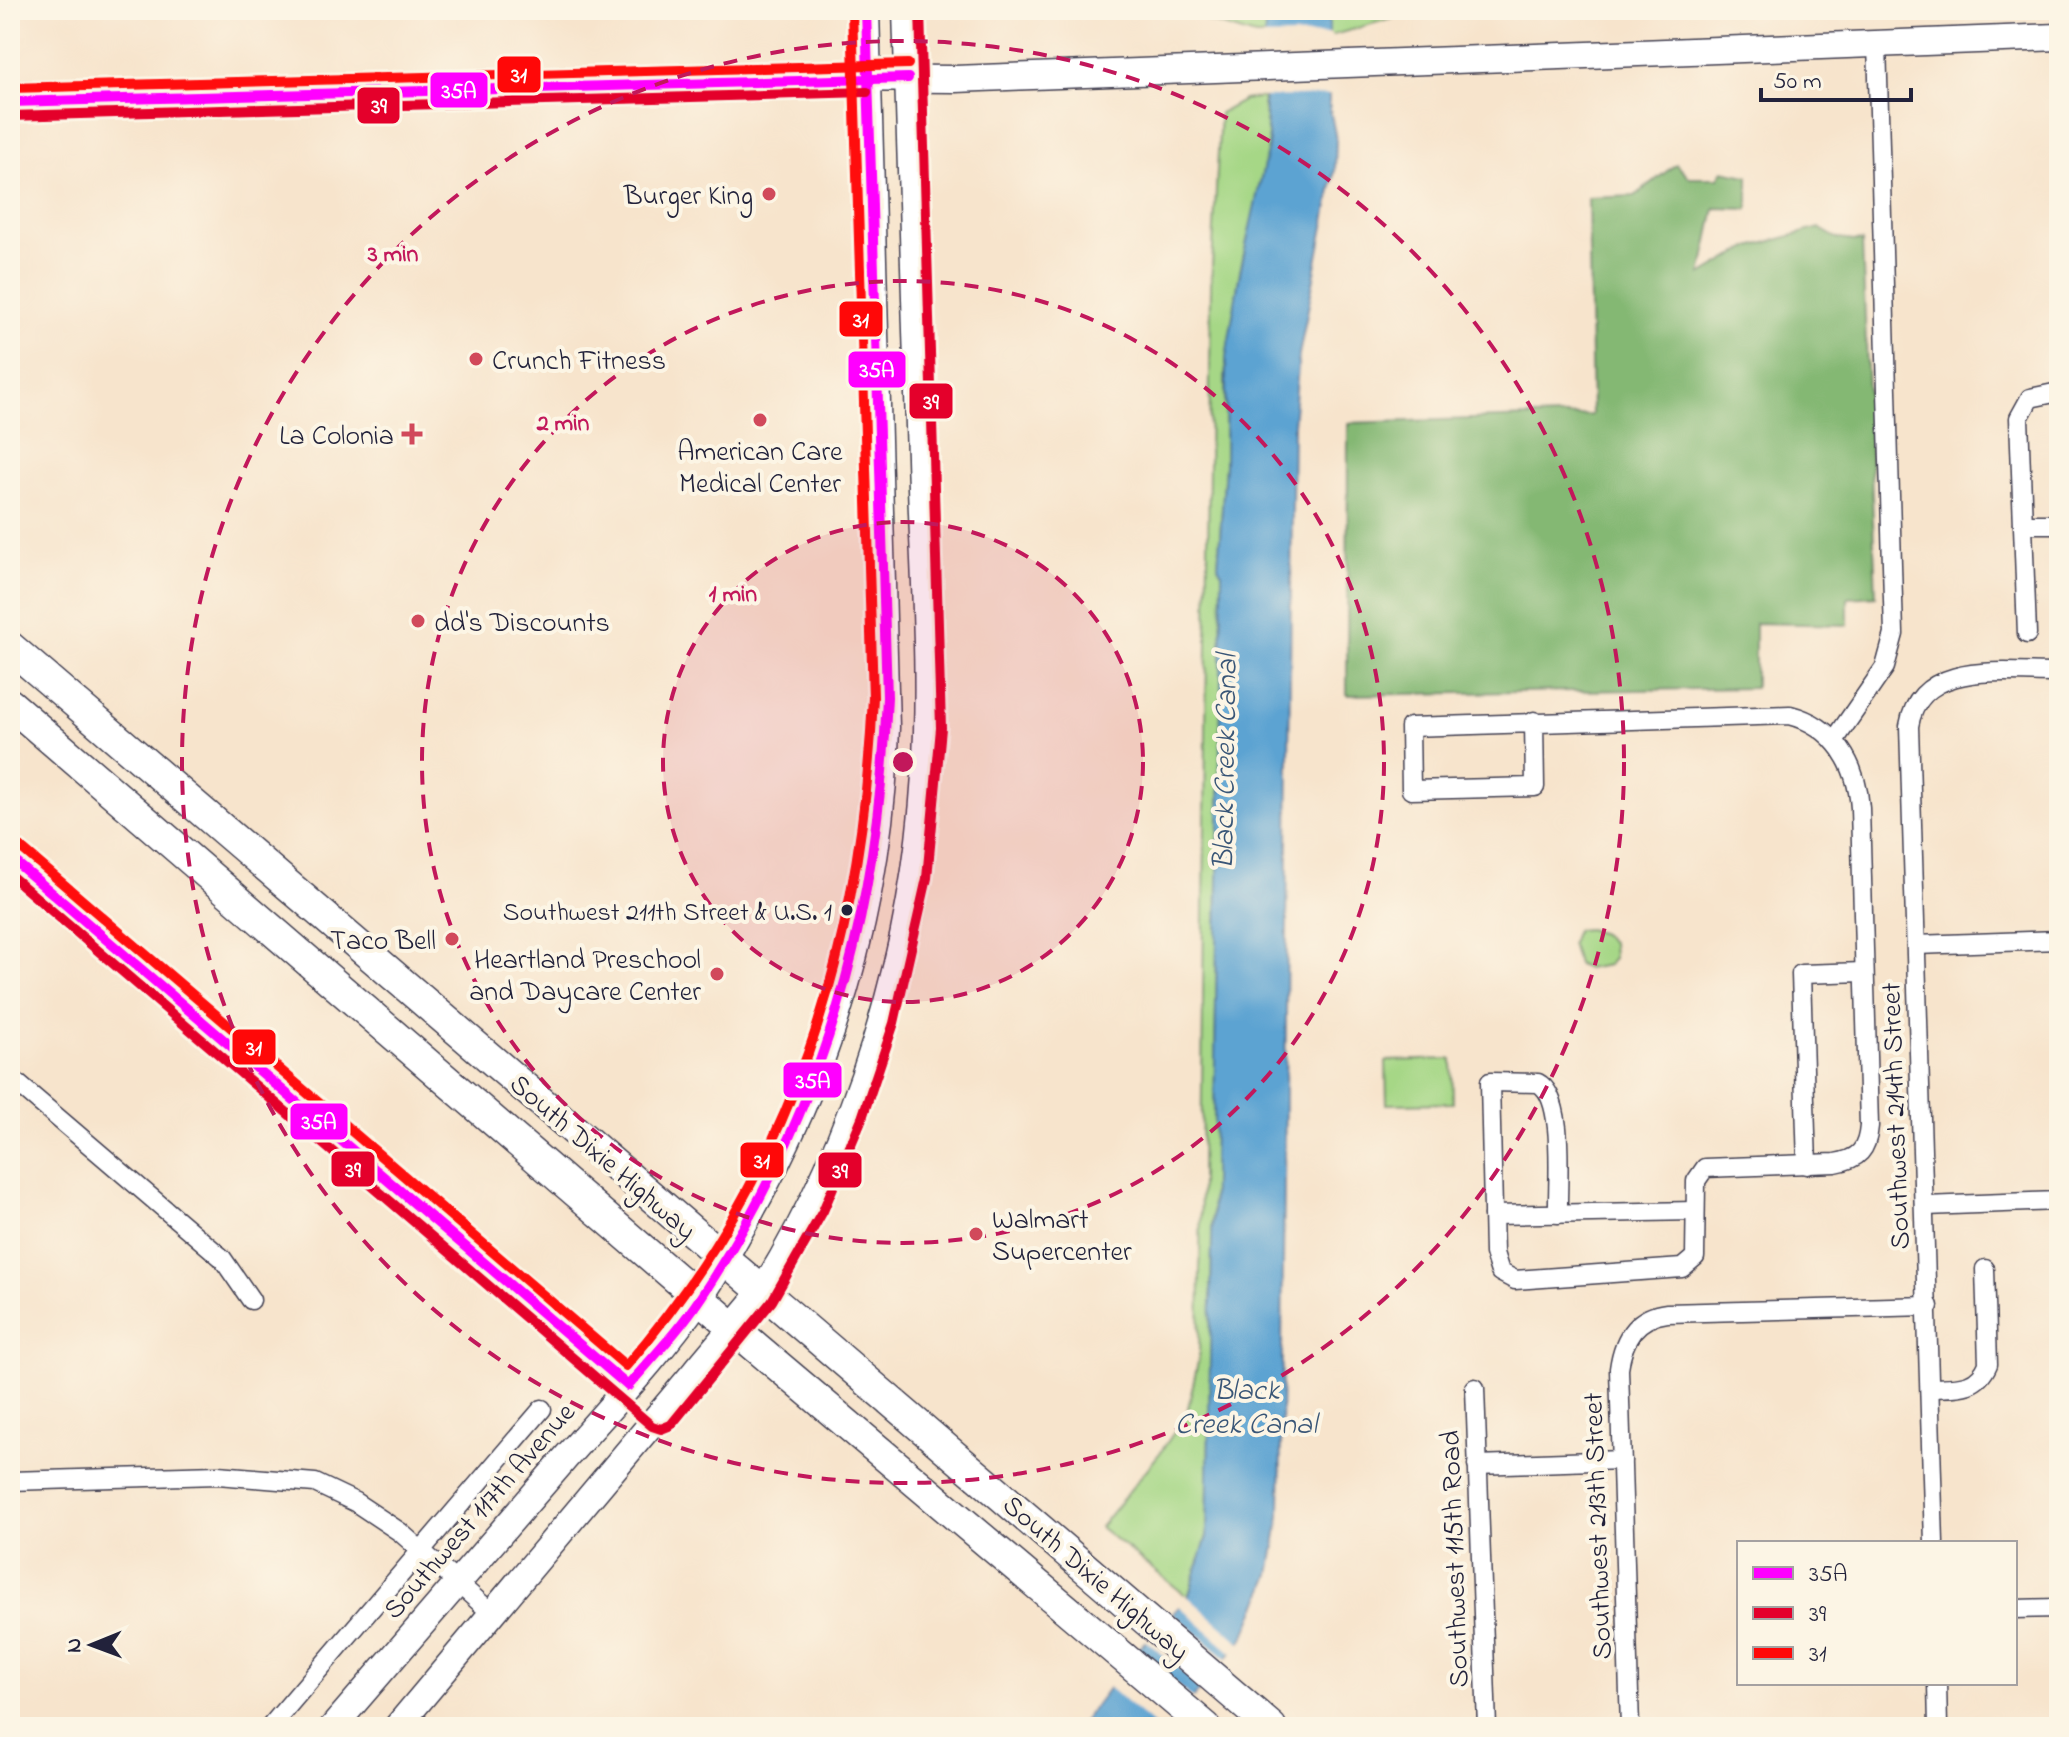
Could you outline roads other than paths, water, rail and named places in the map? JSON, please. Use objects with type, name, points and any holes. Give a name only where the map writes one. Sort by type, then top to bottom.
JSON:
[{"type":"highway","name":"South Dixie Highway","points":[[15,656],[70,698],[1271,1727]]},
{"type":"highway","points":[[10,696],[48,692],[70,698]]},
{"type":"highway","name":"South Dixie Highway","points":[[10,704],[735,1328],[1206,1727]]},
{"type":"main road","name":"Southwest 117th Avenue","points":[[333,1727],[701,1297],[786,1144],[831,1038],[865,915],[882,799],[886,669],[866,10]]},
{"type":"main road","points":[[397,1727],[735,1328],[762,1292],[815,1196],[874,1043],[903,933],[919,833],[927,713],[906,10]]},
{"type":"main road","points":[[10,102],[908,78],[2059,37]]},
{"type":"street","points":[[1834,741],[1885,667],[1894,634],[1877,43]]},
{"type":"street","points":[[2027,634],[2020,412],[2035,395],[2059,392]]},
{"type":"street","points":[[2023,524],[2059,524]]},
{"type":"street","name":"Southwest 214th Street","points":[[1934,1541],[1909,726],[1914,708],[1925,691],[1940,681],[1956,676],[2059,673]]},
{"type":"street","points":[[1534,721],[1535,787],[1411,790],[1410,727],[1534,721],[1790,715],[1817,725],[1834,741],[1857,782],[1869,1126],[1867,1144],[1860,1155],[1847,1161],[1807,1165],[1705,1168],[1696,1181],[1695,1257],[1682,1268],[1523,1280],[1507,1278],[1496,1265],[1490,1082],[1538,1083],[1552,1096],[1556,1120],[1558,1214]]},
{"type":"street","points":[[1916,945],[2059,940]]},
{"type":"street","points":[[1807,1165],[1801,974],[1864,972]]},
{"type":"street","points":[[10,1077],[222,1258],[251,1300]]},
{"type":"street","points":[[1926,1206],[2059,1201]]},
{"type":"street","points":[[1493,1215],[1695,1211]]},
{"type":"street","points":[[1931,1388],[1967,1386],[1985,1373],[1988,1364],[1985,1269]]},
{"type":"street","name":"Southwest 213th Street","points":[[1630,1727],[1619,1369],[1624,1345],[1634,1326],[1650,1317],[1667,1313],[1929,1306]]},
{"type":"street","name":"Southwest 115th Road","points":[[1475,1388],[1487,1727]]},
{"type":"street","name":"Southwest 117th Avenue","points":[[270,1727],[542,1409]]},
{"type":"street","points":[[1477,1465],[1622,1460]]},
{"type":"street","points":[[10,1481],[218,1475],[297,1479],[355,1502],[422,1551],[494,1615]]},
{"type":"street","points":[[2017,1609],[2059,1608]]},
{"type":"street","points":[[1937,1685],[1938,1727]]},
{"type":"water","name":"Black Creek Canal","points":[[1265,10],[1329,10],[1329,104],[1336,139],[1335,170],[1299,355],[1293,425],[1280,1516],[1270,1575],[1244,1638],[1169,1727],[1079,1727],[1137,1650],[1188,1598],[1207,1536],[1221,702],[1222,573],[1218,566],[1225,465],[1226,357],[1240,272],[1269,142],[1264,104]]},
{"type":"place","name":"Burger King","points":[[769,194]]},
{"type":"place","name":"Crunch Fitness","points":[[476,359]]},
{"type":"place","name":"American Care Medical Center","points":[[760,420]]},
{"type":"place","name":"La Colonia","points":[[412,434]]},
{"type":"place","name":"dd's Discounts","points":[[418,621]]},
{"type":"place","name":"Southwest 211th Street & U.S. 1","points":[[847,910]]},
{"type":"place","name":"Taco Bell","points":[[452,939]]},
{"type":"place","name":"Heartland Preschool and Daycare Center","points":[[717,974]]},
{"type":"place","name":"Walmart Supercenter","points":[[976,1234]]}]
